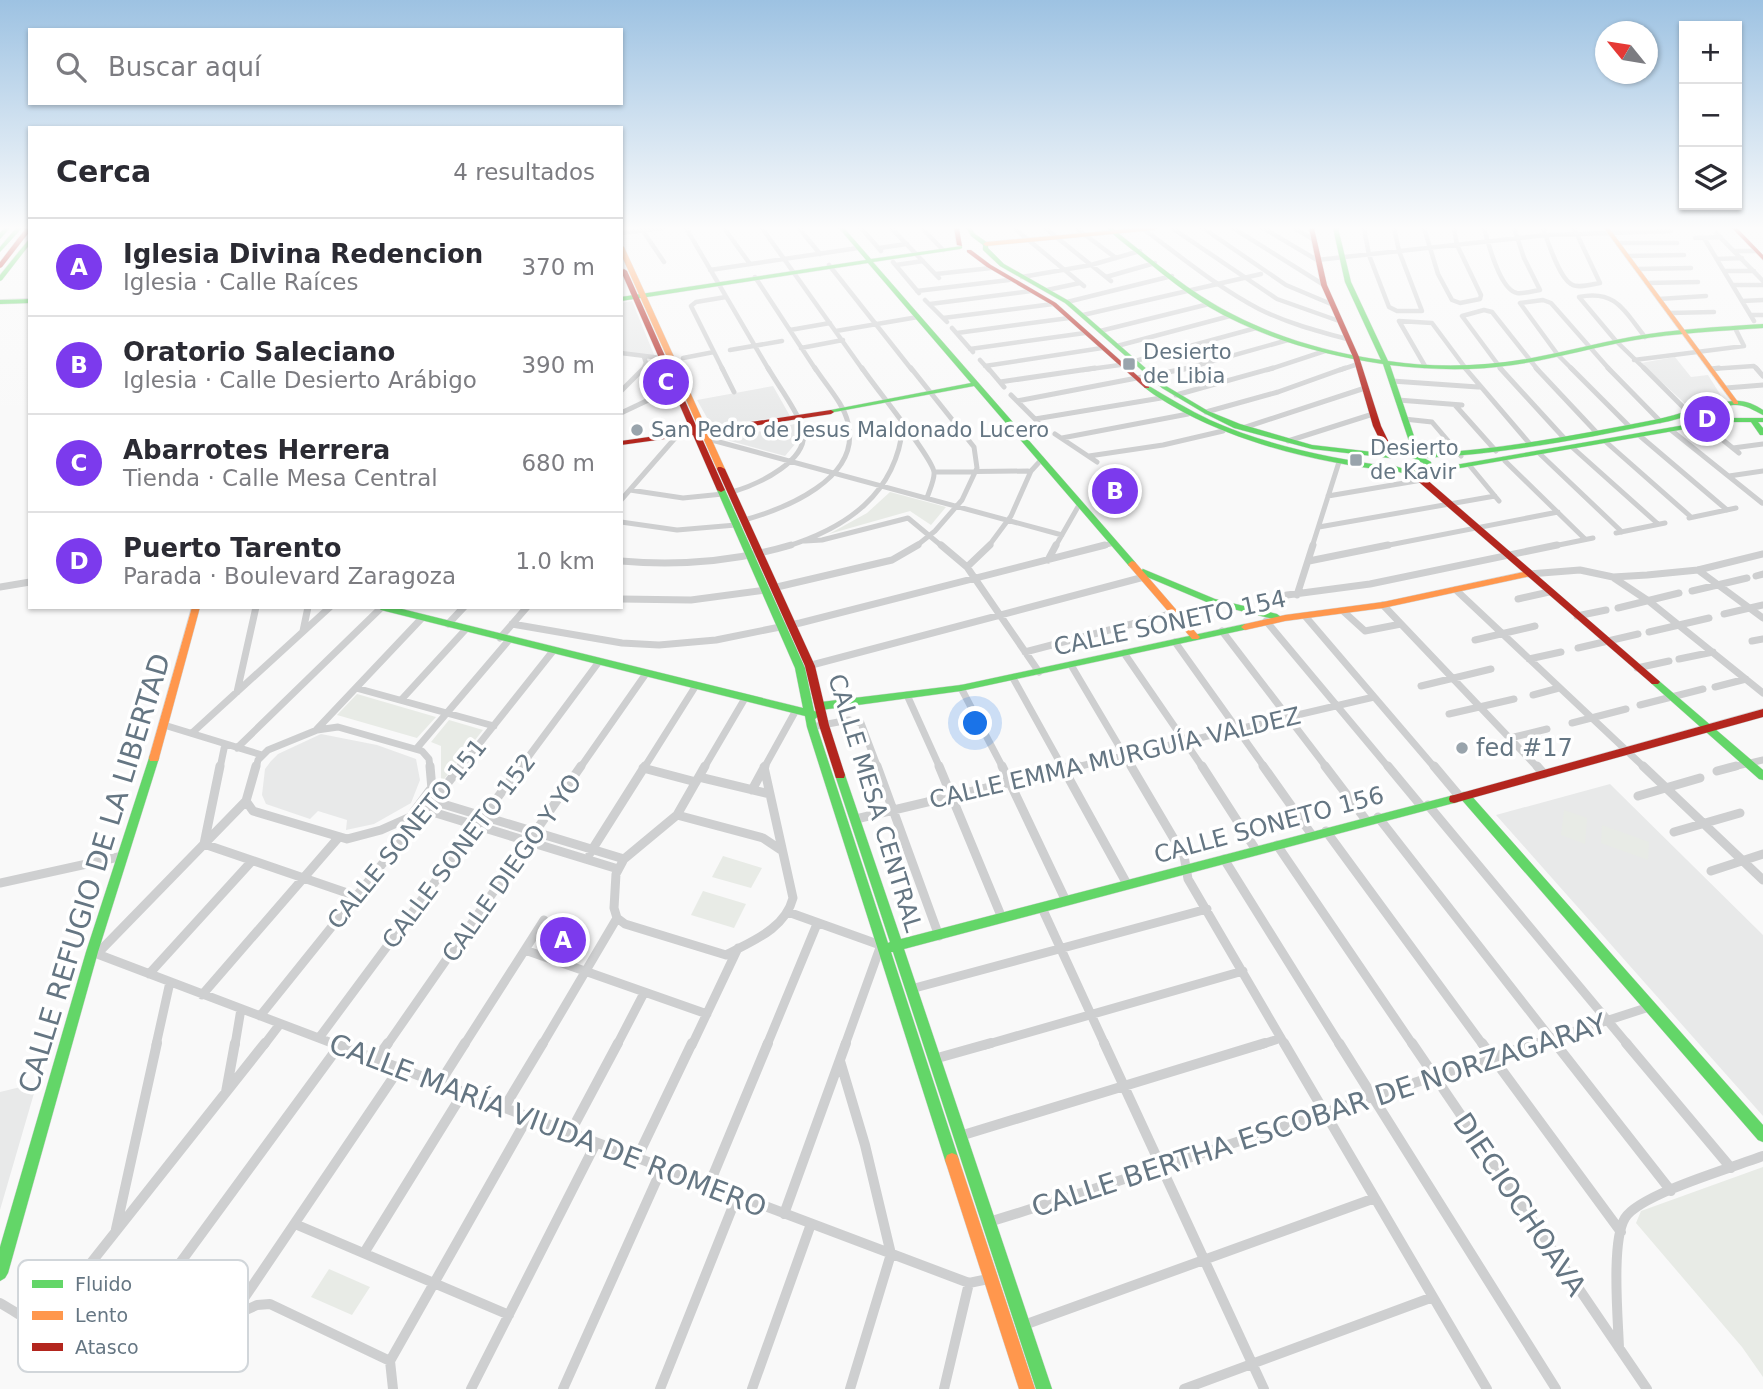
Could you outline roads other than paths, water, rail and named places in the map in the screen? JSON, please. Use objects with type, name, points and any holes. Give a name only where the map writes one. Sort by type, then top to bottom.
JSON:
[{"type":"main road","name":"CALLE MESA CENTRAL","points":[[635,293],[640,297]]},
{"type":"main road","name":"CALLE MESA CENTRAL","points":[[638,293],[805,667],[1044,1389]]},
{"type":"main road","points":[[623,299],[663,293]]},
{"type":"main road","points":[[897,293],[1195,637]]},
{"type":"main road","points":[[1034,293],[1053,304],[1139,382],[1188,414],[1223,431],[1283,450],[1339,462],[1399,470],[1418,477],[1763,776]]},
{"type":"main road","points":[[1053,293],[1083,315],[1176,396],[1206,412],[1243,428],[1288,441],[1348,453],[1391,455],[1405,452],[1427,462],[1428,470]]},
{"type":"main road","points":[[1194,293],[1230,316],[1288,340],[1357,361],[1425,366],[1497,365],[1558,355],[1616,341],[1759,324]]},
{"type":"main road","points":[[1327,293],[1357,361],[1373,414],[1391,455],[1389,461],[1399,470]]},
{"type":"main road","points":[[1353,293],[1386,362],[1418,456]]},
{"type":"main road","points":[[1654,293],[1726,388],[1741,404],[1763,413]]},
{"type":"main road","points":[[0,302],[28,302]]},
{"type":"main road","name":"CALLE MESA CENTRAL","points":[[667,359],[676,387],[703,436]]},
{"type":"main road","points":[[623,443],[703,436],[975,384]]},
{"type":"main road","points":[[1418,456],[1461,456],[1496,451],[1692,416],[1724,406],[1763,402]]},
{"type":"main road","points":[[1724,406],[1730,414],[1743,420]]},
{"type":"main road","points":[[1418,477],[1428,470],[1505,461],[1703,424],[1758,421],[1763,433]]},
{"type":"main road","points":[[1141,573],[1212,601],[1285,618]]},
{"type":"main road","name":"CALLE SONETO 154","points":[[401,609],[422,618],[645,675],[795,712],[822,716],[867,697],[961,688],[1266,621],[1383,605],[1528,574]]},
{"type":"main road","name":"CALLE REFUGIO DE LA LIBERTAD","points":[[0,1273],[164,725],[195,609]]},
{"type":"main road","name":"CALLE MESA CENTRAL","points":[[805,667],[812,727],[1027,1389]]},
{"type":"main road","name":"CALLE SONETO 156","points":[[883,946],[897,947],[939,936],[1763,713]]},
{"type":"main road","points":[[1462,796],[1763,1135]]},
{"type":"street","points":[[630,490],[670,498],[727,493],[770,477],[789,461],[802,440],[803,428],[723,293]]},
{"type":"street","points":[[623,523],[677,530],[740,522],[791,505],[819,488],[835,473],[847,451],[850,437],[848,422],[765,293]]},
{"type":"street","points":[[808,293],[903,426],[924,450],[934,472],[927,498]]},
{"type":"street","points":[[623,599],[691,600],[771,589],[903,556],[931,537],[958,506],[975,473],[976,454],[973,447],[851,293]]},
{"type":"street","points":[[1014,293],[928,302],[972,351],[1085,332]]},
{"type":"street","points":[[1067,302],[1104,293]]},
{"type":"street","points":[[1083,315],[1173,293]]},
{"type":"street","points":[[1233,293],[1269,314],[1315,331],[1347,339]]},
{"type":"street","points":[[1269,293],[1293,307],[1339,321]]},
{"type":"street","points":[[1305,293],[1331,304]]},
{"type":"street","points":[[1384,293],[1391,309],[1422,311],[1415,293]]},
{"type":"street","points":[[1448,293],[1454,302],[1460,303],[1482,297],[1480,293]]},
{"type":"street","points":[[1645,337],[1610,296],[1601,293],[1580,295],[1588,309],[1616,341],[1692,416]]},
{"type":"street","points":[[1737,293],[1759,324]]},
{"type":"street","points":[[1659,299],[1705,295],[1714,313],[1670,313]]},
{"type":"street","points":[[726,298],[691,305],[734,392]]},
{"type":"street","points":[[1742,301],[1763,300]]},
{"type":"street","points":[[1629,426],[1558,355],[1519,304],[1549,301],[1588,348],[1660,421]]},
{"type":"street","points":[[947,323],[1053,304]]},
{"type":"street","points":[[1100,331],[1209,304]]},
{"type":"street","points":[[1564,438],[1497,365],[1462,316],[1486,310],[1492,312],[1528,360],[1597,433]]},
{"type":"street","points":[[1751,315],[1763,315]]},
{"type":"street","points":[[1117,345],[1230,316]]},
{"type":"street","points":[[836,331],[918,317]]},
{"type":"street","points":[[957,333],[1069,318]]},
{"type":"street","points":[[1425,366],[1398,322],[1429,321],[1479,387],[1530,444]]},
{"type":"street","points":[[789,330],[830,323]]},
{"type":"street","points":[[1135,362],[1256,328]]},
{"type":"street","points":[[1634,360],[1744,346],[1735,328]]},
{"type":"street","points":[[801,348],[843,340]]},
{"type":"street","points":[[1017,401],[1139,382],[1231,359],[1288,340]]},
{"type":"street","points":[[730,350],[782,341]]},
{"type":"street","points":[[985,366],[1102,348]]},
{"type":"street","points":[[1176,396],[1325,351]]},
{"type":"street","points":[[683,358],[714,352]]},
{"type":"street","points":[[623,353],[667,359]]},
{"type":"street","points":[[623,389],[643,370],[646,362],[644,357]]},
{"type":"street","points":[[980,360],[1002,385],[1121,365]]},
{"type":"street","points":[[1206,412],[1278,391],[1357,361]]},
{"type":"street","points":[[1711,369],[1754,366],[1763,376]]},
{"type":"street","points":[[1392,381],[1479,387]]},
{"type":"street","points":[[1726,388],[1763,385]]},
{"type":"street","points":[[623,412],[636,403],[676,387]]},
{"type":"street","points":[[1243,428],[1365,388]]},
{"type":"street","points":[[1011,395],[1037,421],[1161,398]]},
{"type":"street","points":[[1398,400],[1462,405]]},
{"type":"street","points":[[1455,405],[1496,451]]},
{"type":"street","points":[[1097,462],[1058,436],[1188,414]]},
{"type":"street","points":[[1288,441],[1373,414]]},
{"type":"street","points":[[1404,419],[1432,422],[1461,456]]},
{"type":"street","points":[[1703,424],[1736,451],[1763,444]]},
{"type":"street","points":[[623,561],[695,564],[756,555],[804,541],[844,520],[883,486],[896,464],[903,426]]},
{"type":"street","points":[[1671,430],[1763,503]]},
{"type":"street","points":[[1089,456],[1223,431]]},
{"type":"street","points":[[703,436],[1062,535]]},
{"type":"street","points":[[1640,436],[1727,510]]},
{"type":"street","points":[[623,498],[676,438]]},
{"type":"street","points":[[1606,442],[1688,518],[1736,508]]},
{"type":"street","points":[[1540,454],[1619,532],[1662,523],[1573,448]]},
{"type":"street","points":[[967,567],[991,544],[1009,520],[1028,471],[1042,459]]},
{"type":"street","points":[[1287,595],[1370,584],[1589,538],[1505,461]]},
{"type":"street","points":[[1297,595],[1339,462]]},
{"type":"street","points":[[1319,527],[1497,498],[1470,466]]},
{"type":"street","points":[[934,472],[1028,471]]},
{"type":"street","points":[[1729,477],[1763,471]]},
{"type":"street","points":[[1328,496],[1418,477]]},
{"type":"street","points":[[1752,505],[1763,503]]},
{"type":"street","points":[[1048,560],[1079,505]]},
{"type":"street","points":[[1309,561],[1558,512]]},
{"type":"street","points":[[804,541],[822,540],[908,518],[967,567],[1039,672]]},
{"type":"street","points":[[512,624],[563,635],[657,645],[702,641],[788,626],[1115,543]]},
{"type":"street","points":[[1528,574],[1580,570],[1613,577],[1698,570],[1762,556]]},
{"type":"street","points":[[1698,570],[1763,618]]},
{"type":"street","points":[[805,667],[999,615],[1141,573]]},
{"type":"street","points":[[1613,577],[1650,602],[1763,693]]},
{"type":"street","points":[[1692,591],[1747,578]]},
{"type":"street","points":[[0,587],[28,582]]},
{"type":"street","points":[[1456,590],[1763,880]]},
{"type":"street","points":[[1518,599],[1549,592]]},
{"type":"street","points":[[1618,608],[1679,593]]},
{"type":"street","points":[[1383,605],[1544,774]]},
{"type":"street","points":[[1724,614],[1763,605]]},
{"type":"street","points":[[236,693],[256,609]]},
{"type":"street","points":[[303,631],[308,609]]},
{"type":"street","points":[[192,733],[328,609]]},
{"type":"street","points":[[237,748],[380,609]]},
{"type":"street","points":[[448,624],[462,609]]},
{"type":"street","points":[[417,748],[505,639],[512,624],[525,609]]},
{"type":"street","points":[[1577,616],[1606,610]]},
{"type":"street","points":[[1343,611],[1365,631],[1401,624]]},
{"type":"street","points":[[1025,652],[1174,613]]},
{"type":"street","points":[[1305,616],[1462,796]]},
{"type":"street","points":[[317,730],[422,618]]},
{"type":"street","points":[[1648,632],[1709,618]]},
{"type":"street","points":[[1266,621],[1731,1168]]},
{"type":"street","points":[[1475,640],[1535,626]]},
{"type":"street","points":[[402,699],[466,629]]},
{"type":"street","points":[[1222,631],[1366,820]]},
{"type":"street","points":[[1578,648],[1638,634]]},
{"type":"street","points":[[1752,641],[1763,639]]},
{"type":"street","points":[[1175,642],[1312,835]]},
{"type":"street","name":"CALLE SONETO 151","points":[[260,1016],[553,651]]},
{"type":"street","points":[[1529,659],[1561,652]]},
{"type":"street","points":[[1679,659],[1713,652]]},
{"type":"street","points":[[1124,653],[1256,850]]},
{"type":"street","points":[[1637,668],[1669,661]]},
{"type":"street","name":"CALLE SONETO 152","points":[[319,1038],[598,663]]},
{"type":"street","points":[[1071,665],[1184,856],[1188,879],[1487,1389]]},
{"type":"street","points":[[1421,686],[1491,669]]},
{"type":"street","name":"CALLE DIEGO Y YO","points":[[376,1060],[531,842],[645,675]]},
{"type":"street","points":[[1013,678],[1127,884]]},
{"type":"street","points":[[1714,687],[1746,679]]},
{"type":"street","points":[[586,859],[695,687]]},
{"type":"street","points":[[356,688],[494,726]]},
{"type":"street","points":[[961,688],[1010,782],[1066,901]]},
{"type":"street","points":[[1533,695],[1559,688]]},
{"type":"street","points":[[1640,705],[1703,689]]},
{"type":"street","points":[[907,695],[1002,918]]},
{"type":"street","name":"CALLE EMMA MURGUÍA VALDEZ","points":[[856,819],[1374,697]]},
{"type":"street","points":[[1449,714],[1514,699]]},
{"type":"street","points":[[744,700],[677,815],[624,859],[618,869],[614,908],[617,918],[625,924],[726,955],[780,921],[788,912],[793,898],[764,767]]},
{"type":"street","points":[[1572,723],[1626,709]]},
{"type":"street","points":[[752,790],[795,712]]},
{"type":"street","points":[[812,727],[822,716],[861,723],[939,936]]},
{"type":"street","points":[[164,725],[262,755]]},
{"type":"street","points":[[94,953],[246,801],[258,760],[262,755],[317,730],[338,727],[417,748],[429,759],[433,802],[624,859]]},
{"type":"street","points":[[1510,738],[1547,729]]},
{"type":"street","points":[[204,844],[225,744]]},
{"type":"street","points":[[1717,771],[1763,760]]},
{"type":"street","points":[[643,768],[770,794]]},
{"type":"street","points":[[1638,796],[1700,778]]},
{"type":"street","points":[[407,818],[430,790]]},
{"type":"street","points":[[246,801],[253,811],[339,837],[360,838],[426,810],[618,869]]},
{"type":"street","points":[[1674,832],[1740,813]]},
{"type":"street","points":[[677,815],[763,838],[782,850]]},
{"type":"street","points":[[1378,817],[1671,1191]]},
{"type":"street","points":[[1326,831],[1621,1232]]},
{"type":"street","points":[[202,995],[339,837]]},
{"type":"street","points":[[204,844],[250,862],[356,896]]},
{"type":"street","name":"DIECIOCHOAVA","points":[[1277,845],[1647,1389]]},
{"type":"street","points":[[1711,871],[1763,854]]},
{"type":"street","points":[[0,883],[124,856]]},
{"type":"street","points":[[1224,859],[1556,1389]]},
{"type":"street","points":[[149,974],[250,862]]},
{"type":"street","points":[[1042,908],[1264,1389]]},
{"type":"street","points":[[911,989],[1207,909]]},
{"type":"street","name":"CALLE SONETO 156","points":[[788,912],[883,946]]},
{"type":"street","points":[[504,1108],[617,918]]},
{"type":"street","points":[[439,1084],[544,920]]},
{"type":"street","points":[[709,1185],[817,924]]},
{"type":"street","points":[[785,1214],[883,946]]},
{"type":"street","points":[[637,1158],[738,948]]},
{"type":"street","points":[[525,950],[707,1014]]},
{"type":"street","name":"CALLE MARÍA VIUDA DE ROMERO","points":[[94,953],[969,1283]]},
{"type":"street","points":[[934,1059],[1243,971]]},
{"type":"street","points":[[115,1233],[170,982]]},
{"type":"street","points":[[570,1133],[645,993]]},
{"type":"street","name":"CALLE BERTHA ESCOBAR DE NORZAGARAY","points":[[989,1222],[1162,1169],[1371,1096],[1649,1007]]},
{"type":"street","points":[[225,1093],[240,1009]]},
{"type":"street","points":[[94,1260],[280,1024]]},
{"type":"street","points":[[960,1136],[1281,1038]]},
{"type":"street","points":[[182,1260],[339,1046]]},
{"type":"street","points":[[839,1061],[865,1145],[891,1254],[850,1389]]},
{"type":"street","points":[[248,1292],[399,1069]]},
{"type":"street","points":[[364,1253],[463,1093]]},
{"type":"street","points":[[393,1389],[390,1361],[528,1117]]},
{"type":"street","points":[[471,1389],[596,1143]]},
{"type":"street","points":[[1619,1349],[1621,1232],[1625,1219],[1632,1210],[1671,1191],[1763,1156]]},
{"type":"street","points":[[563,1389],[662,1168]]},
{"type":"street","points":[[660,1389],[737,1196]]},
{"type":"street","points":[[1023,1326],[1375,1198]]},
{"type":"street","points":[[295,1224],[509,1315]]},
{"type":"street","points":[[752,1389],[811,1224]]},
{"type":"street","points":[[944,1389],[969,1283],[1005,1273]]},
{"type":"street","points":[[1184,1389],[1433,1297]]},
{"type":"street","points":[[0,1303],[18,1313]]},
{"type":"street","points":[[248,1309],[253,1305],[270,1304],[390,1361]]},
{"type":"place","name":"Desierto de Libia","points":[[1129,364]]},
{"type":"place","name":"Abarrotes Herrera","points":[[666,382]]},
{"type":"place","name":"Puerto Tarento","points":[[1707,419]]},
{"type":"place","name":"San Pedro de Jesus Maldonado Lucero","points":[[637,430]]},
{"type":"place","name":"Desierto de Kavir","points":[[1356,460]]},
{"type":"place","name":"Oratorio Saleciano","points":[[1115,491]]},
{"type":"place","name":"fed #17","points":[[1462,748]]},
{"type":"place","name":"Iglesia Divina Redencion","points":[[563,940]]}]
